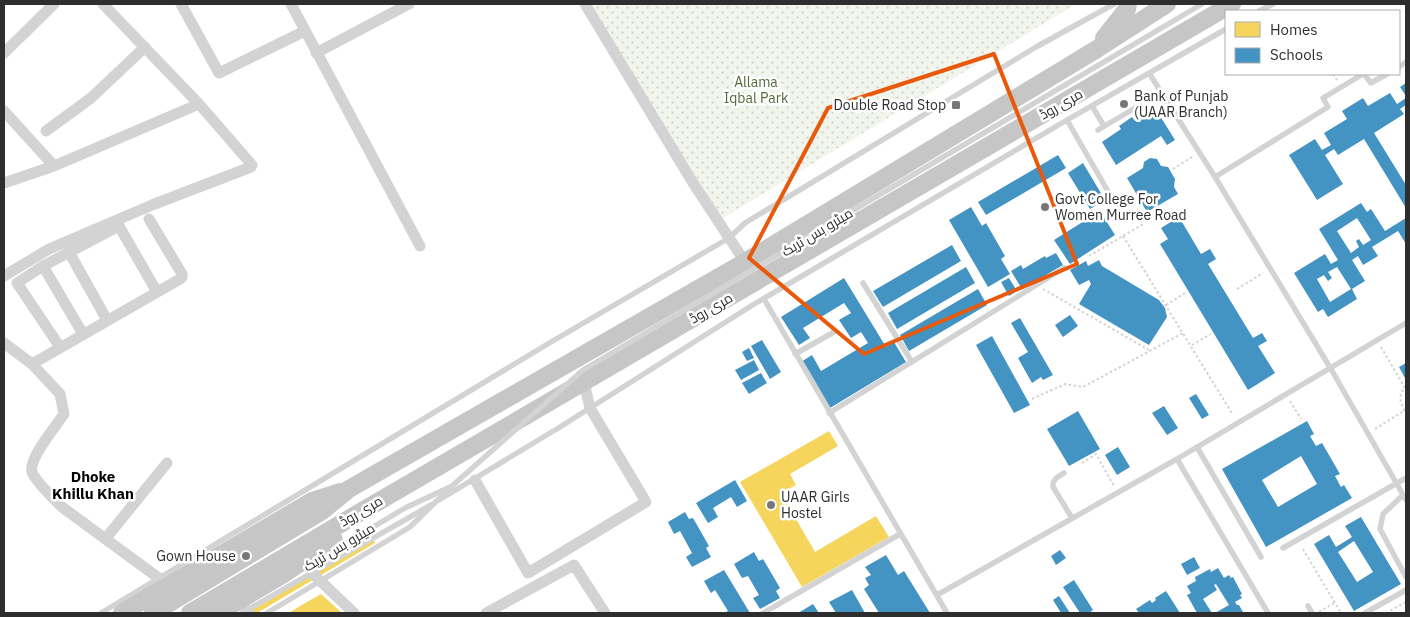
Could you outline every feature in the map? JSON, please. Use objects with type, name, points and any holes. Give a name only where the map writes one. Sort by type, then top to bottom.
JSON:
[{"type":"main road","points":[[1096,49],[1127,9],[1128,4]]},
{"type":"main road","name":"مری روڈ","points":[[153,613],[322,511],[349,489],[745,262],[1096,49],[1166,4]]},
{"type":"main road","name":"مری روڈ","points":[[190,613],[1232,4]]},
{"type":"main road","points":[[122,613],[312,500],[349,489]]},
{"type":"main road","points":[[218,613],[282,575],[343,534],[369,507]]},
{"type":"street","points":[[4,276],[49,249],[152,205],[250,167],[251,162],[199,104],[103,4]]},
{"type":"street","points":[[181,4],[218,73],[305,32]]},
{"type":"street","points":[[291,4],[420,246]]},
{"type":"street","points":[[316,53],[409,4]]},
{"type":"street","points":[[585,4],[693,183],[745,262]]},
{"type":"street","points":[[4,54],[48,5]]},
{"type":"street","points":[[46,131],[91,98],[145,47]]},
{"type":"street","points":[[4,183],[54,166],[199,104]]},
{"type":"street","points":[[4,111],[54,166]]},
{"type":"street","points":[[32,364],[182,277],[149,219]]},
{"type":"street","points":[[60,347],[17,283],[43,266],[119,226],[157,292]]},
{"type":"street","points":[[69,252],[107,320]]},
{"type":"street","points":[[43,266],[83,334]]},
{"type":"street","points":[[4,343],[32,364],[60,394],[64,414],[37,452],[32,463],[32,472],[48,494],[62,507],[160,579]]},
{"type":"street","points":[[475,480],[528,573],[646,502],[590,408],[584,382]]},
{"type":"street","points":[[106,538],[167,463]]},
{"type":"street","points":[[486,613],[574,565],[605,613]]},
{"type":"street","points":[[311,569],[354,613]]},
{"type":"lane","points":[[101,613],[551,342],[729,238],[745,223],[1036,46],[1114,4]]},
{"type":"lane","name":"میٹرو بس ٹریک","points":[[267,613],[410,527],[452,486],[583,370],[1202,4]]},
{"type":"lane","points":[[1261,10],[1273,4]]},
{"type":"lane","points":[[246,612],[311,569],[475,480],[764,299],[1067,120],[1225,30]]},
{"type":"lane","points":[[1149,73],[1215,177],[1331,369],[1405,498],[1383,514],[1380,529],[1406,577]]},
{"type":"lane","points":[[1215,177],[1328,107],[1323,98],[1361,75]]},
{"type":"lane","points":[[1364,75],[1371,83],[1385,75]]},
{"type":"lane","points":[[1098,82],[1109,96]]},
{"type":"lane","points":[[1098,130],[1140,105]]},
{"type":"lane","points":[[1092,106],[1104,126]]},
{"type":"lane","points":[[1067,120],[1110,195]]},
{"type":"lane","points":[[829,413],[1064,268]]},
{"type":"lane","points":[[864,283],[912,362]]},
{"type":"lane","points":[[764,299],[947,613]]},
{"type":"lane","points":[[936,595],[1118,493],[1406,323]]},
{"type":"lane","points":[[795,354],[834,332]]},
{"type":"lane","points":[[1197,447],[1261,557]]},
{"type":"lane","points":[[1176,459],[1268,613]]},
{"type":"lane","points":[[1064,473],[1055,478],[1052,487],[1072,518]]},
{"type":"lane","points":[[1283,548],[1406,478]]},
{"type":"lane","name":"میٹرو بس ٹریک","points":[[327,554],[403,509],[452,486]]},
{"type":"lane","points":[[763,613],[900,534]]},
{"type":"lane","name":"میٹرو بس ٹریک","points":[[229,613],[311,569]]},
{"type":"lane","points":[[1365,613],[1406,590]]},
{"type":"lane","points":[[1308,606],[1312,613]]},
{"type":"path","points":[[1173,169],[1199,152]]},
{"type":"path","points":[[1089,256],[1145,223]]},
{"type":"path","points":[[1123,236],[1238,423]]},
{"type":"path","points":[[1238,289],[1270,269]]},
{"type":"path","points":[[1036,286],[1150,351]]},
{"type":"path","points":[[1166,305],[1185,293]]},
{"type":"path","points":[[1032,400],[1065,384],[1083,387],[1183,333]]},
{"type":"path","points":[[1191,346],[1211,334]]},
{"type":"path","points":[[1368,434],[1405,412],[1400,400],[1401,392],[1405,388],[1377,340]]},
{"type":"path","points":[[1287,394],[1301,419]]},
{"type":"path","points":[[1082,463],[1096,454],[1118,493]]},
{"type":"path","points":[[1303,549],[1340,613]]},
{"type":"path","points":[[1386,613],[1406,602]]},
{"type":"path","points":[[1317,613],[1335,603]]},
{"type":"highlighted area","points":[[994,54],[1077,264],[864,354],[749,258],[828,108]]},
{"type":"green space","name":"Allama Iqbal Park","points":[[586,4],[1076,4],[718,221]]},
{"type":"building: Homes","name":"UAAR Girls Hostel","points":[[829,431],[838,446],[790,474],[796,485],[781,493],[815,552],[876,516],[889,537],[802,587],[740,482]]},
{"type":"building: Homes","points":[[371,535],[375,543],[257,613],[239,613]]},
{"type":"building: Homes","points":[[321,594],[342,613],[289,613],[300,606]]},
{"type":"building: Schools","points":[[1406,83],[1406,96],[1400,87]]},
{"type":"building: Schools","points":[[1390,93],[1397,104],[1406,98],[1406,105],[1400,109],[1404,114],[1374,133],[1406,185],[1406,208],[1364,139],[1338,155],[1334,149],[1325,155],[1343,184],[1317,200],[1289,155],[1315,139],[1322,150],[1331,145],[1324,133],[1347,119],[1342,111],[1363,98],[1368,106]]},
{"type":"building: Schools","points":[[1155,108],[1175,140],[1167,145],[1161,136],[1116,165],[1102,142],[1121,129],[1119,126],[1132,117],[1135,121]]},
{"type":"building: Schools","points":[[1058,155],[1066,168],[986,215],[978,202]]},
{"type":"building: Schools","points":[[1150,158],[1157,159],[1161,166],[1168,167],[1175,179],[1174,187],[1178,194],[1147,212],[1127,178],[1143,168],[1144,162]]},
{"type":"building: Schools","points":[[1083,163],[1105,200],[1090,209],[1068,173]]},
{"type":"building: Schools","points":[[1361,203],[1367,212],[1371,209],[1385,231],[1406,218],[1406,244],[1398,231],[1372,247],[1378,256],[1363,265],[1358,256],[1352,260],[1365,281],[1352,289],[1357,299],[1328,317],[1323,309],[1318,312],[1294,273],[1325,254],[1331,264],[1338,260],[1319,229]],"holes":[[[1357,218],[1371,240],[1363,245],[1359,239],[1356,241],[1359,247],[1351,253],[1337,231]],[[1337,267],[1351,289],[1330,302],[1317,279],[1324,275],[1328,281],[1332,278],[1328,272]]]},
{"type":"building: Schools","points":[[971,207],[982,226],[986,223],[1005,256],[1001,259],[1010,274],[988,287],[949,220]]},
{"type":"building: Schools","points":[[1100,211],[1115,235],[1070,264],[1054,240]]},
{"type":"building: Schools","points":[[1179,217],[1201,254],[1210,249],[1216,259],[1208,264],[1253,338],[1262,333],[1267,341],[1258,346],[1275,373],[1248,390],[1160,244],[1168,239],[1161,228]]},
{"type":"building: Schools","points":[[952,245],[961,261],[883,307],[873,291]]},
{"type":"building: Schools","points":[[1056,253],[1063,265],[1022,289],[1011,271],[1021,265],[1023,269],[1045,256],[1046,258]]},
{"type":"building: Schools","points":[[1099,260],[1102,266],[1159,300],[1165,308],[1167,317],[1149,345],[1079,304],[1091,284],[1089,280],[1079,285],[1070,270],[1086,261],[1088,266]]},
{"type":"building: Schools","points":[[966,267],[975,283],[897,329],[888,313]]},
{"type":"building: Schools","points":[[844,278],[886,347],[894,342],[906,362],[830,408],[801,362],[812,355],[821,371],[868,343],[861,332],[851,338],[839,320],[851,313],[844,303],[803,328],[810,338],[799,345],[781,317]]},
{"type":"building: Schools","points":[[1009,278],[1017,291],[1009,296],[1001,282]]},
{"type":"building: Schools","points":[[978,289],[987,305],[909,351],[900,335]]},
{"type":"building: Schools","points":[[1070,315],[1078,326],[1063,337],[1055,325]]},
{"type":"building: Schools","points":[[1020,318],[1053,375],[1043,380],[1041,377],[1032,383],[1018,358],[1028,352],[1011,323]]},
{"type":"building: Schools","points":[[992,336],[1030,405],[1014,413],[976,345]]},
{"type":"building: Schools","points":[[762,340],[781,372],[770,379],[751,346]]},
{"type":"building: Schools","points":[[749,348],[754,358],[747,361],[742,352]]},
{"type":"building: Schools","points":[[754,360],[759,370],[741,380],[735,370]]},
{"type":"building: Schools","points":[[1406,363],[1406,380],[1399,367]]},
{"type":"building: Schools","points":[[761,373],[767,383],[749,394],[742,383]]},
{"type":"building: Schools","points":[[1196,394],[1209,415],[1202,419],[1189,398]]},
{"type":"building: Schools","points":[[1164,406],[1178,428],[1167,435],[1152,413]]},
{"type":"building: Schools","points":[[1078,411],[1100,449],[1069,466],[1047,429]]},
{"type":"building: Schools","points":[[1307,421],[1314,434],[1310,436],[1316,446],[1322,443],[1340,474],[1335,476],[1341,487],[1344,485],[1352,498],[1266,547],[1222,469]],"holes":[[[1301,456],[1317,484],[1278,507],[1262,480]]]},
{"type":"building: Schools","points":[[1118,447],[1130,467],[1117,475],[1105,455]]},
{"type":"building: Schools","points":[[735,480],[747,501],[737,507],[731,497],[713,508],[718,517],[708,523],[696,503]]},
{"type":"building: Schools","points":[[685,512],[689,519],[693,518],[709,546],[706,548],[711,557],[692,567],[686,557],[692,553],[680,531],[674,534],[668,522]]},
{"type":"building: Schools","points":[[1361,517],[1401,584],[1354,611],[1314,544],[1329,535],[1336,547],[1352,537],[1345,526]],"holes":[[[1354,541],[1373,572],[1357,582],[1338,552]]]},
{"type":"building: Schools","points":[[1060,550],[1066,558],[1056,565],[1051,556]]},
{"type":"building: Schools","points":[[754,552],[759,561],[763,559],[780,588],[776,591],[780,598],[760,609],[753,598],[759,595],[748,576],[742,578],[734,564]]},
{"type":"building: Schools","points":[[886,555],[898,575],[904,571],[930,613],[879,613],[864,589],[869,585],[865,578],[871,575],[865,567]]},
{"type":"building: Schools","points":[[1194,557],[1200,568],[1187,575],[1181,564]]},
{"type":"building: Schools","points":[[1218,568],[1224,578],[1229,575],[1231,578],[1233,577],[1242,594],[1240,595],[1242,598],[1235,602],[1243,612],[1215,613],[1229,605],[1216,584],[1214,585],[1217,590],[1203,599],[1212,613],[1197,613],[1187,595],[1191,593],[1187,586],[1196,581],[1195,577],[1210,569],[1211,572]]},
{"type":"building: Schools","points":[[724,570],[750,613],[724,613],[728,611],[715,590],[711,593],[704,581]]},
{"type":"building: Schools","points":[[1074,580],[1093,610],[1089,613],[1080,613],[1063,587]]},
{"type":"building: Schools","points":[[852,590],[865,613],[836,613],[829,602]]},
{"type":"building: Schools","points":[[1166,591],[1180,613],[1139,613],[1136,609],[1150,600],[1152,603],[1156,600],[1155,598]]},
{"type":"building: Schools","points":[[1059,596],[1070,613],[1061,613],[1053,600]]},
{"type":"building: Schools","points":[[813,604],[819,613],[798,613]]},
{"type":"place","name":"Bank of Punjab (UAAR Branch)","points":[[1124,104]]},
{"type":"place","name":"Double Road Stop","points":[[956,105]]},
{"type":"place","name":"Govt College For Women Murree Road","points":[[1045,207]]},
{"type":"place","name":"UAAR Girls Hostel","points":[[771,505]]},
{"type":"place","name":"Gown House","points":[[246,556]]},
{"type":"district","name":"Dhoke Khillu Khan","points":[[93,484]]}]
